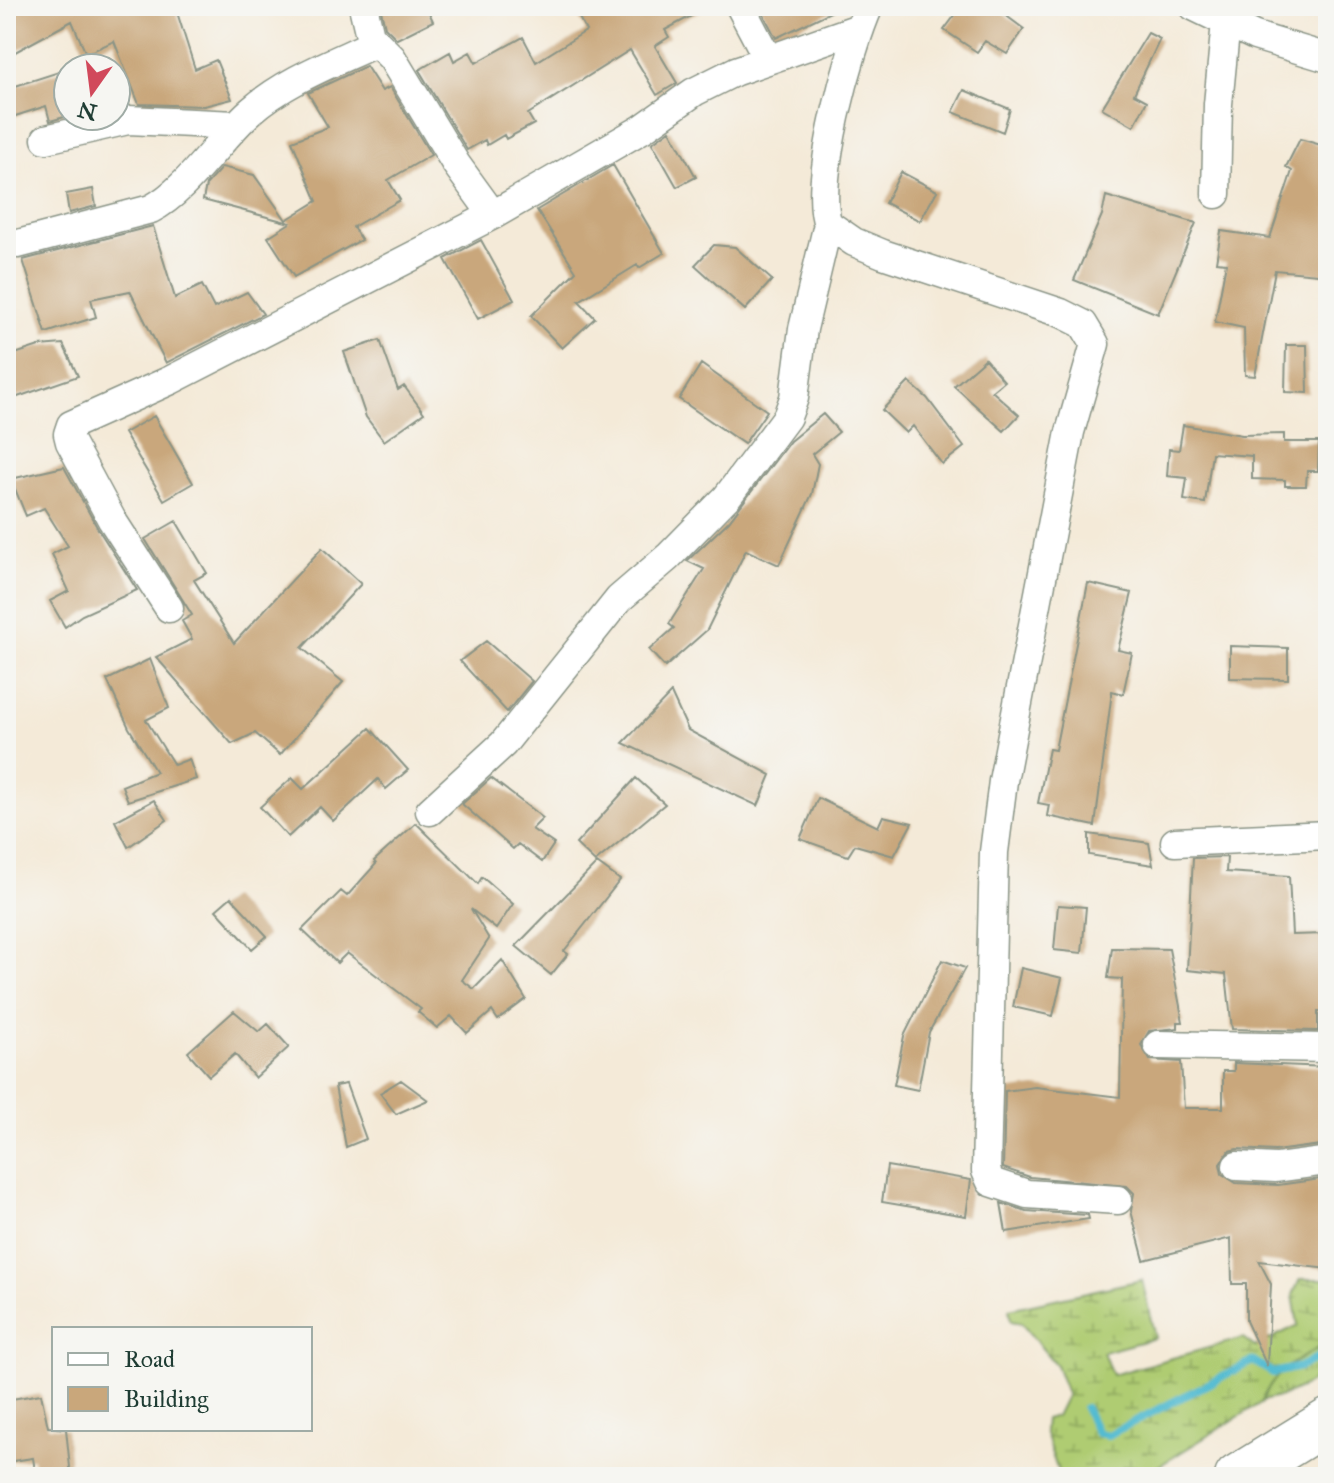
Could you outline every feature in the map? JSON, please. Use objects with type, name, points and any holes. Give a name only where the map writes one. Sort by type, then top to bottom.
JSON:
[{"type":"highway","points":[[1237,1477],[1328,1421]]},
{"type":"street","points":[[363,6],[375,43],[392,58],[456,164],[493,215]]},
{"type":"street","points":[[740,6],[768,59]]},
{"type":"street","points":[[1193,6],[1255,36],[1328,58]]},
{"type":"street","points":[[169,608],[112,520],[70,442],[68,434],[71,425],[171,380],[493,215],[642,129],[694,92],[864,17]]},
{"type":"street","points":[[430,811],[503,744],[619,599],[668,557],[727,497],[787,417],[828,224],[822,191],[864,17]]},
{"type":"street","points":[[1216,194],[1218,104],[1226,22]]},
{"type":"street","points":[[18,244],[151,209],[168,200],[236,125],[283,88],[375,43]]},
{"type":"street","points":[[46,139],[128,120],[236,125]]},
{"type":"street","points":[[828,224],[854,242],[883,254],[1061,313],[1083,324],[1092,334],[1094,354],[1070,432],[1019,685],[994,852],[986,1171],[991,1182],[1027,1194],[1118,1200]]},
{"type":"street","points":[[1175,842],[1328,835]]},
{"type":"street","points":[[1158,1045],[1328,1048]]},
{"type":"street","points":[[1237,1166],[1276,1168],[1328,1161]]},
{"type":"green space","points":[[1300,1279],[1328,1279],[1328,1343],[1280,1373],[1266,1391],[1262,1402],[1141,1477],[1060,1477],[1044,1431],[1045,1419],[1056,1416],[1067,1394],[1056,1365],[1021,1323],[1011,1321],[1009,1309],[1142,1280],[1155,1338],[1103,1352],[1112,1375],[1243,1338],[1255,1347],[1298,1325],[1293,1295]]},
{"type":"green space","points":[[1328,1343],[1328,1368],[1297,1389],[1262,1401],[1266,1390],[1280,1373]]},
{"type":"building","points":[[6,6],[175,6],[195,69],[216,60],[232,99],[204,106],[139,104],[132,86],[132,52],[118,52],[114,41],[85,52],[72,21],[6,57]]},
{"type":"building","points":[[380,6],[426,6],[433,21],[397,39],[385,27]]},
{"type":"building","points":[[573,6],[710,6],[665,30],[669,37],[655,46],[677,83],[657,95],[630,50],[528,114],[534,124],[506,139],[504,135],[487,145],[485,140],[467,150],[419,70],[450,52],[454,61],[470,52],[476,63],[523,37],[536,62],[586,31]]},
{"type":"building","points":[[759,6],[843,6],[776,38]]},
{"type":"building","points":[[962,6],[993,6],[1024,29],[1007,54],[985,41],[977,52],[944,30]]},
{"type":"building","points":[[1148,33],[1160,39],[1134,94],[1147,101],[1134,126],[1102,108]]},
{"type":"building","points":[[366,66],[382,91],[390,87],[431,155],[388,180],[400,200],[353,227],[361,240],[294,277],[268,237],[290,223],[203,200],[206,185],[222,167],[254,175],[286,220],[317,201],[292,141],[328,127],[308,93]]},
{"type":"building","points":[[52,74],[52,120],[46,106],[6,119],[6,89]]},
{"type":"building","points":[[964,90],[1010,109],[1003,132],[953,112]]},
{"type":"building","points":[[670,130],[696,177],[677,187],[652,143]]},
{"type":"building","points":[[1300,139],[1328,147],[1328,275],[1275,270],[1255,376],[1245,375],[1244,328],[1215,322],[1226,263],[1216,262],[1221,231],[1270,238],[1292,171],[1286,167]]},
{"type":"building","points":[[613,165],[664,253],[639,268],[637,265],[579,301],[595,318],[562,348],[531,316],[576,271],[537,210]]},
{"type":"building","points":[[901,172],[937,191],[920,221],[885,203]]},
{"type":"building","points":[[93,189],[96,206],[69,213],[66,194]]},
{"type":"building","points":[[1106,196],[1196,223],[1158,314],[1074,280],[1102,215]]},
{"type":"building","points":[[153,226],[175,298],[202,285],[214,308],[247,292],[263,314],[166,363],[130,291],[91,299],[96,317],[46,333],[23,260]]},
{"type":"building","points":[[481,240],[514,300],[478,319],[445,259]]},
{"type":"building","points":[[714,245],[735,247],[772,280],[745,310],[695,265]]},
{"type":"building","points":[[380,340],[398,390],[404,386],[424,413],[384,441],[366,417],[344,352]]},
{"type":"building","points":[[63,344],[78,376],[6,401],[6,357],[39,346]]},
{"type":"building","points":[[1286,345],[1307,345],[1308,393],[1285,392]]},
{"type":"building","points":[[985,359],[1004,381],[992,391],[1019,415],[1004,431],[954,386]]},
{"type":"building","points":[[701,364],[767,411],[744,444],[679,399]]},
{"type":"building","points":[[909,382],[927,398],[964,447],[942,464],[913,426],[906,433],[882,410]]},
{"type":"building","points":[[823,414],[839,432],[812,454],[818,464],[812,494],[779,565],[746,550],[707,630],[665,667],[649,650],[674,628],[669,624],[704,569],[687,561],[729,521],[790,441]]},
{"type":"building","points":[[154,416],[193,483],[164,500],[124,433]]},
{"type":"building","points":[[1183,425],[1242,435],[1284,434],[1284,442],[1319,442],[1318,471],[1307,471],[1306,486],[1285,486],[1285,480],[1252,479],[1252,456],[1212,453],[1205,503],[1184,500],[1187,478],[1167,476],[1169,449],[1179,450]]},
{"type":"building","points":[[64,467],[98,529],[137,590],[82,615],[65,627],[50,601],[69,591],[52,554],[68,546],[44,508],[26,516],[11,479]]},
{"type":"building","points":[[176,521],[207,573],[194,580],[234,643],[322,548],[361,584],[302,648],[343,682],[280,755],[255,733],[232,744],[156,657],[192,639],[182,621],[192,615],[145,539]]},
{"type":"building","points":[[1088,583],[1132,593],[1118,650],[1132,653],[1123,694],[1112,691],[1095,826],[1047,816],[1049,805],[1038,803],[1049,749],[1055,750]]},
{"type":"building","points":[[486,641],[532,681],[507,712],[460,661]]},
{"type":"building","points":[[1230,646],[1288,648],[1288,679],[1230,678]]},
{"type":"building","points":[[150,659],[169,708],[146,720],[174,765],[189,759],[196,779],[128,801],[122,786],[156,772],[129,728],[107,680]]},
{"type":"building","points":[[671,693],[688,730],[771,775],[758,806],[623,743]]},
{"type":"building","points":[[370,728],[408,770],[386,789],[378,779],[333,821],[320,807],[288,837],[260,807],[292,778],[303,789]]},
{"type":"building","points":[[491,778],[543,818],[532,829],[554,844],[542,862],[518,844],[513,849],[462,804]]},
{"type":"building","points":[[636,778],[665,804],[595,862],[576,844]]},
{"type":"building","points":[[818,798],[878,827],[883,816],[912,823],[894,856],[855,845],[848,856],[800,839]]},
{"type":"building","points":[[154,800],[167,820],[128,847],[115,821]]},
{"type":"building","points":[[416,823],[478,884],[482,877],[513,904],[496,929],[471,909],[489,939],[462,980],[474,989],[502,960],[526,999],[498,1020],[492,1011],[467,1033],[451,1016],[437,1028],[418,1012],[421,1009],[347,953],[337,963],[302,930],[341,891],[347,896],[376,864],[374,861]]},
{"type":"building","points":[[1089,834],[1149,843],[1153,865],[1089,855]]},
{"type":"building","points":[[1227,857],[1226,872],[1289,876],[1292,935],[1326,934],[1327,1011],[1318,1012],[1318,1031],[1232,1029],[1226,974],[1187,970],[1193,858]]},
{"type":"building","points":[[597,863],[620,880],[564,951],[568,954],[551,975],[516,946]]},
{"type":"building","points":[[231,897],[267,936],[252,949],[216,910]]},
{"type":"building","points":[[1058,905],[1086,907],[1082,953],[1054,950]]},
{"type":"building","points":[[1112,948],[1169,949],[1183,1022],[1178,1022],[1178,1028],[1149,1031],[1141,1045],[1150,1060],[1181,1062],[1184,1108],[1223,1108],[1223,1071],[1234,1071],[1234,1063],[1328,1067],[1328,1144],[1275,1151],[1237,1149],[1229,1151],[1220,1164],[1222,1174],[1236,1183],[1278,1185],[1328,1178],[1328,1269],[1259,1261],[1271,1284],[1267,1366],[1246,1321],[1246,1284],[1232,1284],[1231,1238],[1144,1260],[1131,1211],[1134,1193],[1127,1186],[1030,1177],[1003,1168],[1005,1091],[1035,1087],[1120,1097],[1122,979],[1108,978]]},
{"type":"building","points":[[942,960],[965,968],[929,1032],[918,1090],[894,1085],[904,1036]]},
{"type":"building","points":[[1021,968],[1062,978],[1053,1016],[1013,1007]]},
{"type":"building","points":[[234,1011],[259,1032],[268,1024],[289,1047],[255,1078],[235,1054],[209,1076],[188,1052]]},
{"type":"building","points":[[401,1080],[428,1100],[396,1114],[380,1093]]},
{"type":"building","points":[[346,1084],[366,1139],[346,1147],[335,1086]]},
{"type":"building","points":[[887,1166],[971,1180],[966,1216],[882,1202]]},
{"type":"building","points":[[1001,1203],[1026,1211],[1088,1215],[1089,1219],[1006,1232]]},
{"type":"building","points":[[41,1394],[48,1427],[52,1427],[52,1431],[66,1431],[71,1477],[36,1477],[33,1458],[6,1462],[6,1400]]},
{"type":"waterway","points":[[1085,1408],[1097,1433],[1108,1435],[1253,1361],[1273,1373],[1300,1367],[1328,1352]]}]
